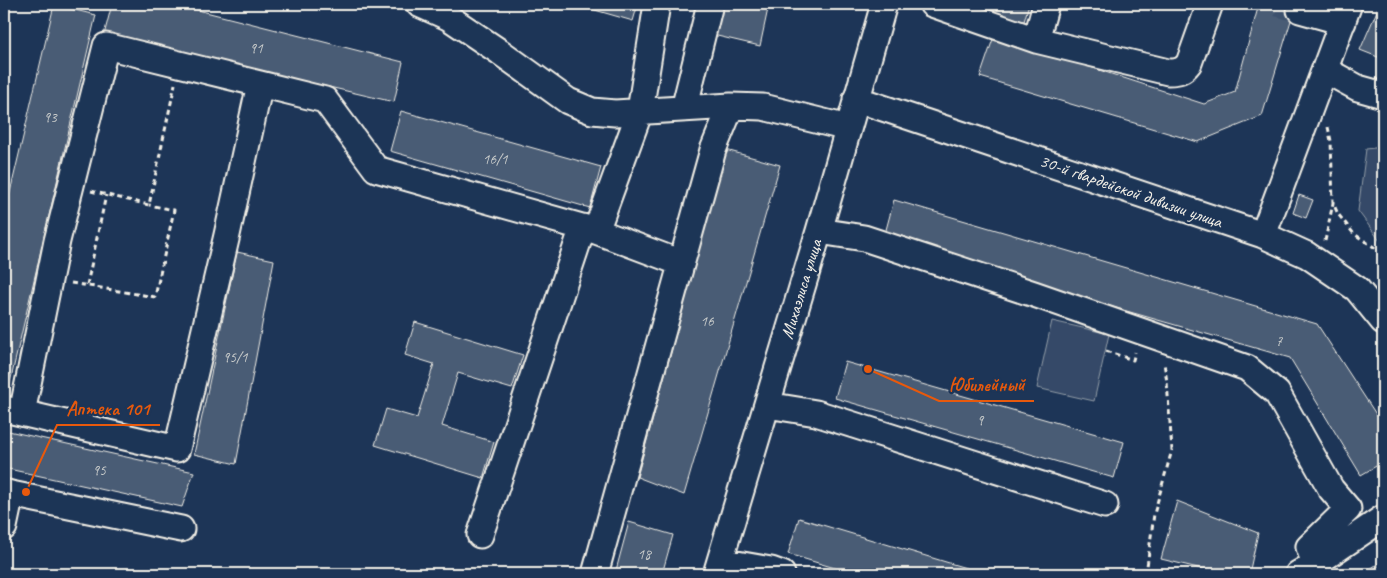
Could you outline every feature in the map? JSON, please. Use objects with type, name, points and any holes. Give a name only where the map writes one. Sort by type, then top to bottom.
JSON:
[{"type":"street","points":[[419,4],[455,22],[568,101],[592,111],[615,113],[731,106],[763,107],[848,128]]},
{"type":"street","points":[[480,535],[589,229],[640,111],[657,4]]},
{"type":"street","points":[[684,109],[710,4]]},
{"type":"street","name":"Михаэлиса улица","points":[[718,568],[819,231],[884,4]]},
{"type":"street","points":[[932,4],[1036,40],[1168,72],[1177,72],[1184,69],[1189,63],[1210,4]]},
{"type":"street","points":[[1036,40],[1046,4]]},
{"type":"street","points":[[1263,235],[1346,13],[1300,10]]},
{"type":"street","points":[[260,84],[177,449],[13,411],[50,280],[57,241],[106,46],[326,100],[376,169],[589,229],[681,263]]},
{"type":"street","points":[[1325,70],[1358,88],[1383,95]]},
{"type":"street","name":"30-й гвардейской дивизии улица","points":[[856,99],[1263,235],[1307,255],[1357,289],[1383,321]]},
{"type":"street","points":[[595,574],[713,150],[731,106]]},
{"type":"street","points":[[819,231],[864,238],[1247,368],[1277,393],[1331,489],[1348,509],[1309,548],[1307,569]]},
{"type":"street","points":[[767,405],[816,413],[1105,505]]},
{"type":"street","points":[[4,527],[7,493],[181,529]]},
{"type":"street","points":[[1307,569],[1383,518]]},
{"type":"street","points":[[718,568],[771,570],[782,574]]},
{"type":"path","points":[[149,205],[179,64]]},
{"type":"path","points":[[1327,123],[1331,141],[1333,203],[1338,214],[1354,234],[1383,253]]},
{"type":"path","points":[[50,280],[87,284],[155,297],[174,210],[71,186]]},
{"type":"path","points":[[87,284],[106,195]]},
{"type":"path","points":[[1146,574],[1154,514],[1172,450],[1167,382],[1159,337]]},
{"type":"shaded area","points":[[1383,147],[1383,245],[1358,211],[1366,149]]},
{"type":"shaded area","points":[[1052,321],[1109,334],[1094,401],[1037,388]]},
{"type":"building","points":[[112,4],[174,4],[403,62],[394,102],[104,35]]},
{"type":"building","points":[[574,4],[638,4],[633,21]]},
{"type":"building","points":[[720,4],[769,4],[760,46],[713,35]]},
{"type":"building","points":[[988,4],[1029,4],[1023,25],[985,14]]},
{"type":"building","points":[[1259,4],[1296,4],[1262,116],[1198,142],[980,77],[994,36],[1204,104],[1235,92]]},
{"type":"building","points":[[1380,4],[1383,4],[1383,59],[1360,50]]},
{"type":"building","points":[[54,5],[96,15],[9,387],[4,386],[4,218]]},
{"type":"building","points":[[401,111],[601,167],[590,208],[390,151]]},
{"type":"building","points":[[726,150],[780,165],[684,495],[637,477]]},
{"type":"building","points":[[1299,195],[1313,200],[1306,218],[1293,213]]},
{"type":"building","points":[[894,200],[1317,324],[1383,425],[1383,462],[1361,475],[1290,358],[883,241]]},
{"type":"building","points":[[237,252],[274,260],[236,464],[194,454]]},
{"type":"building","points":[[415,322],[523,355],[512,389],[458,373],[442,426],[494,442],[483,478],[375,445],[386,409],[417,418],[434,364],[405,355]]},
{"type":"building","points":[[845,362],[1124,442],[1114,478],[835,398]]},
{"type":"building","points":[[4,430],[194,472],[182,507],[4,468]]},
{"type":"building","points":[[1177,501],[1258,533],[1249,574],[1223,574],[1161,559]]},
{"type":"building","points":[[799,518],[986,574],[855,574],[788,554]]},
{"type":"building","points":[[629,522],[673,535],[662,574],[615,574]]},
{"type":"building","points":[[1383,560],[1383,574],[1363,574]]},
{"type":"tunnel","points":[[1278,4],[1300,10]]},
{"type":"place","name":"Юбилейный","points":[[868,369]]},
{"type":"place","name":"Аптека 101","points":[[26,492]]}]
